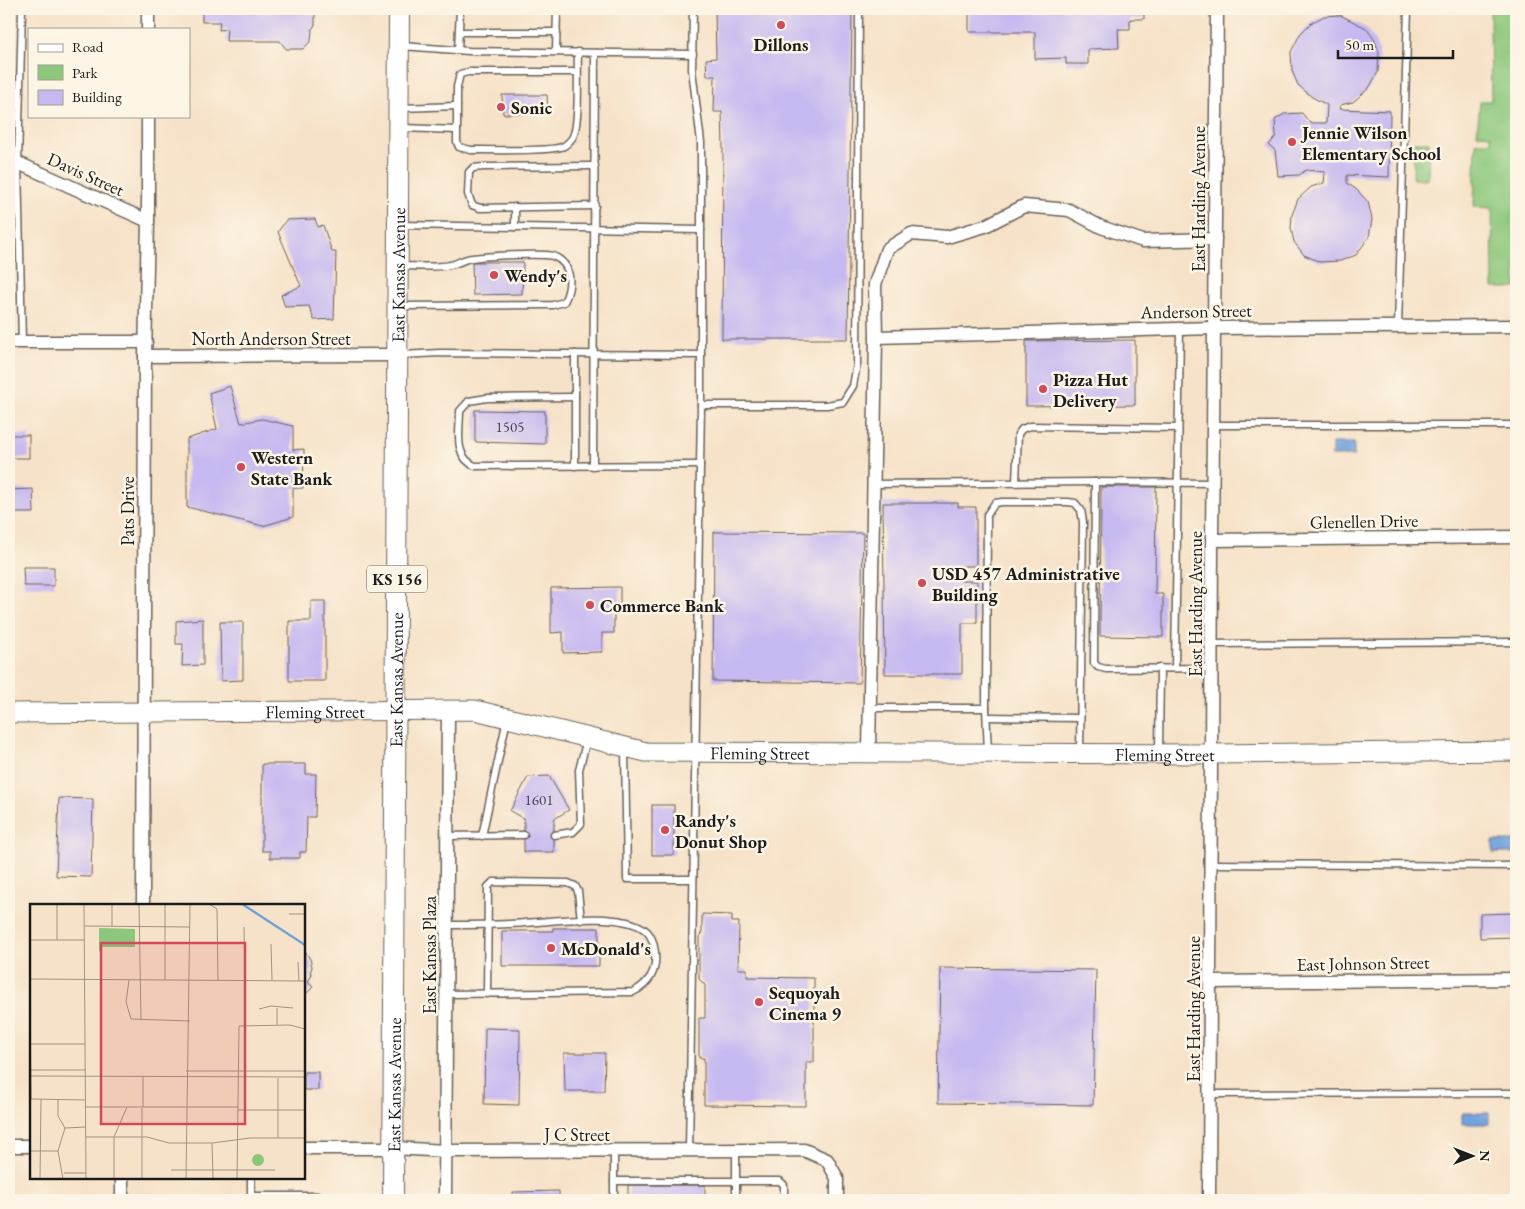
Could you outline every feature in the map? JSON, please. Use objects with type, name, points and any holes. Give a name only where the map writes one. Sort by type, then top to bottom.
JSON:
[{"type":"main road","name":"East Kansas Avenue","points":[[394,1200],[399,9]]},
{"type":"street","points":[[148,9],[148,28]]},
{"type":"street","name":"East Harding Avenue","points":[[1209,1200],[1217,9]]},
{"type":"street","name":"Pats Drive","points":[[143,904],[148,118]]},
{"type":"street","name":"Davis Street","points":[[13,161],[148,221]]},
{"type":"street","points":[[868,752],[876,284],[887,249],[911,234],[947,237],[985,226],[1024,206],[1069,210],[1102,227],[1143,241],[1216,238]]},
{"type":"street","name":"Anderson Street","points":[[876,337],[1215,328],[1516,326]]},
{"type":"street","points":[[15,342],[146,342]]},
{"type":"street","name":"North Anderson Street","points":[[145,356],[397,355]]},
{"type":"street","name":"Glenellen Drive","points":[[1212,540],[1516,537]]},
{"type":"street","name":"East Kansas Plaza","points":[[446,1200],[448,710]]},
{"type":"street","name":"Fleming Street","points":[[9,713],[475,710],[646,752],[1212,754],[1516,751]]},
{"type":"street","name":"East Johnson Street","points":[[1210,982],[1516,979]]},
{"type":"street","points":[[9,1146],[30,1146]]},
{"type":"street","name":"J C Street","points":[[305,1148],[394,1148],[446,1151],[804,1150],[827,1160],[837,1178],[837,1200]]},
{"type":"street","points":[[122,1179],[122,1200]]},
{"type":"lane","points":[[15,342],[13,161],[22,9]]},
{"type":"lane","points":[[458,50],[460,9]]},
{"type":"lane","points":[[556,52],[557,9]]},
{"type":"lane","points":[[689,1150],[701,405],[701,142],[692,70],[693,9]]},
{"type":"lane","points":[[701,405],[827,405],[843,402],[853,386],[857,364],[859,9]]},
{"type":"lane","points":[[1398,326],[1408,9]]},
{"type":"lane","points":[[459,32],[557,32]]},
{"type":"lane","points":[[398,46],[458,50],[693,54]]},
{"type":"lane","points":[[577,72],[468,72],[460,74],[457,87],[457,142],[459,147],[464,149],[550,149],[564,146],[574,136],[577,116],[578,52]]},
{"type":"lane","points":[[593,466],[595,52]]},
{"type":"lane","points":[[398,108],[457,106]]},
{"type":"lane","points":[[398,128],[457,130]]},
{"type":"lane","points":[[595,166],[484,166],[473,168],[469,172],[468,194],[472,205],[480,208],[595,206]]},
{"type":"lane","points":[[515,207],[515,227]]},
{"type":"lane","points":[[398,225],[701,230]]},
{"type":"lane","points":[[397,266],[450,266],[470,258],[542,255],[554,257],[568,268],[570,281],[568,294],[564,302],[553,305],[397,306]]},
{"type":"lane","points":[[1175,668],[1180,329]]},
{"type":"lane","points":[[397,355],[440,353],[701,355]]},
{"type":"lane","points":[[575,354],[575,466]]},
{"type":"lane","points":[[575,397],[475,399],[469,401],[460,411],[460,452],[466,462],[475,466],[700,465]]},
{"type":"lane","points":[[1214,425],[1516,425]]},
{"type":"lane","points":[[1016,482],[1018,434],[1022,429],[1030,426],[1178,428]]},
{"type":"lane","points":[[874,484],[1016,482],[1213,483]]},
{"type":"lane","points":[[1095,482],[1094,664],[1106,669],[1212,668]]},
{"type":"lane","points":[[988,753],[986,708],[987,515],[995,504],[1002,502],[1068,502],[1074,503],[1081,510],[1080,753]]},
{"type":"lane","points":[[1212,644],[1516,642]]},
{"type":"lane","points":[[1159,753],[1160,668]]},
{"type":"lane","points":[[869,708],[986,708]]},
{"type":"lane","points":[[987,717],[1080,718]]},
{"type":"lane","points":[[482,836],[507,718]]},
{"type":"lane","points":[[554,835],[573,832],[581,824],[580,770],[588,738]]},
{"type":"lane","points":[[625,747],[627,878],[693,879]]},
{"type":"lane","points":[[448,836],[524,835]]},
{"type":"lane","points":[[1211,864],[1516,866]]},
{"type":"lane","points":[[488,994],[488,887],[493,882],[568,883],[575,886],[578,892],[581,920]]},
{"type":"lane","points":[[447,925],[617,919],[631,922],[646,930],[654,944],[655,964],[651,977],[642,987],[632,992],[447,994]]},
{"type":"lane","points":[[1210,1094],[1516,1093]]},
{"type":"lane","points":[[736,1150],[736,1200]]},
{"type":"lane","points":[[614,1151],[614,1200]]},
{"type":"lane","points":[[251,1179],[251,1198],[317,1196],[322,1200]]},
{"type":"lane","points":[[614,1180],[780,1181],[784,1185],[784,1200]]},
{"type":"green space","points":[[1490,9],[1516,9],[1516,288],[1493,288],[1492,208],[1474,207],[1476,142],[1491,142],[1491,135],[1477,134],[1480,101],[1491,101]]},
{"type":"green space","points":[[1414,142],[1429,142],[1428,179],[1413,179]]},
{"type":"water","points":[[1332,443],[1354,443],[1354,456],[1332,456]]},
{"type":"water","points":[[1493,841],[1516,841],[1516,853],[1493,853]]},
{"type":"water","points":[[1462,1113],[1489,1113],[1489,1124],[1462,1124]]},
{"type":"building","points":[[202,9],[315,9],[315,25],[312,29],[311,41],[303,49],[286,49],[280,41],[226,41],[227,29],[219,30],[220,22],[202,22]]},
{"type":"building","points":[[715,9],[852,9],[848,339],[722,339],[722,112],[714,112],[715,76],[707,76],[706,59],[716,58]]},
{"type":"building","points":[[969,9],[1144,9],[1144,19],[1130,19],[1130,29],[1118,29],[1119,48],[1088,49],[1088,64],[1066,64],[1066,58],[1035,59],[1035,32],[969,32]]},
{"type":"building","name":"Jennie Wilson Elementary School","points":[[1340,15],[1366,28],[1374,39],[1379,52],[1378,72],[1369,88],[1353,102],[1340,105],[1339,109],[1390,111],[1389,177],[1347,175],[1347,183],[1357,190],[1368,202],[1372,219],[1369,237],[1356,255],[1340,261],[1320,262],[1304,255],[1294,242],[1291,228],[1292,215],[1298,199],[1311,187],[1324,183],[1325,172],[1306,170],[1299,175],[1278,176],[1275,150],[1269,145],[1276,136],[1275,120],[1284,114],[1302,113],[1310,123],[1326,123],[1327,105],[1312,97],[1298,85],[1292,71],[1291,52],[1300,34],[1311,23],[1324,16]]},
{"type":"building","points":[[502,95],[547,95],[548,113],[503,114]]},
{"type":"building","points":[[315,219],[318,227],[323,225],[332,252],[336,252],[334,319],[314,320],[309,306],[285,307],[281,295],[301,286],[278,232],[286,220]]},
{"type":"building","points":[[472,262],[523,262],[522,294],[473,295]]},
{"type":"building","points":[[1135,340],[1135,405],[1026,406],[1026,341]]},
{"type":"building","points":[[230,386],[241,423],[262,419],[293,426],[293,450],[304,449],[303,488],[293,488],[293,517],[263,526],[187,507],[187,439],[217,429],[209,393]]},
{"type":"building","points":[[475,410],[545,411],[545,444],[475,442]]},
{"type":"building","points":[[9,435],[29,435],[29,458],[9,458]]},
{"type":"building","points":[[1101,487],[1156,487],[1155,594],[1163,594],[1163,637],[1100,636]]},
{"type":"building","points":[[33,489],[34,513],[9,513],[9,490]]},
{"type":"building","points":[[883,503],[958,503],[958,507],[976,507],[976,566],[960,566],[961,581],[977,581],[977,623],[962,623],[962,674],[885,674]]},
{"type":"building","points":[[714,532],[863,533],[860,683],[713,681]]},
{"type":"building","points":[[23,567],[54,567],[54,586],[24,586]]},
{"type":"building","points":[[620,587],[620,609],[614,609],[614,633],[602,633],[602,652],[563,653],[563,632],[551,633],[551,588]]},
{"type":"building","points":[[311,601],[325,601],[325,681],[289,681],[289,621],[311,621]]},
{"type":"building","points":[[203,619],[203,665],[182,666],[183,644],[176,644],[176,621]]},
{"type":"building","points":[[220,622],[243,622],[243,680],[221,681]]},
{"type":"building","points":[[262,764],[306,764],[306,774],[316,774],[315,817],[307,817],[306,852],[300,852],[300,858],[270,858],[270,851],[262,851]]},
{"type":"building","points":[[549,776],[569,810],[554,819],[554,852],[524,852],[524,819],[510,811],[528,777]]},
{"type":"building","points":[[59,798],[93,799],[91,877],[56,876]]},
{"type":"building","points":[[652,805],[674,805],[674,855],[652,855]]},
{"type":"building","points":[[1516,913],[1516,937],[1480,938],[1480,914]]},
{"type":"building","name":"Sequoyah Cinema 9","points":[[702,914],[732,915],[732,922],[739,922],[738,969],[747,969],[747,977],[814,978],[814,1062],[806,1062],[806,1106],[704,1105],[704,1058],[699,1058],[699,1018],[705,1018],[705,985],[699,979],[699,937],[702,932]]},
{"type":"building","points":[[553,928],[599,928],[599,966],[502,966],[502,931],[553,931]]},
{"type":"building","points":[[305,951],[312,967],[310,973],[312,974],[308,982],[313,987],[305,995]]},
{"type":"building","points":[[940,968],[1096,970],[1093,1105],[938,1103]]},
{"type":"building","points":[[485,1028],[520,1029],[519,1105],[484,1104]]},
{"type":"building","points":[[564,1053],[605,1053],[604,1091],[565,1091]]},
{"type":"building","points":[[305,1072],[318,1072],[318,1090],[305,1090]]},
{"type":"building","points":[[628,1185],[705,1185],[705,1200],[628,1200]]},
{"type":"building","points":[[559,1191],[559,1200],[513,1200],[513,1192]]},
{"type":"place","name":"Dillons","points":[[781,25]]},
{"type":"place","name":"Sonic","points":[[501,107]]},
{"type":"place","name":"Jennie Wilson Elementary School","points":[[1292,142]]},
{"type":"place","name":"Wendy's","points":[[494,275]]},
{"type":"place","name":"Pizza Hut Delivery","points":[[1043,389]]},
{"type":"place","name":"Western State Bank","points":[[241,467]]},
{"type":"place","name":"USD 457 Administrative Building","points":[[922,583]]},
{"type":"place","name":"Commerce Bank","points":[[590,605]]},
{"type":"place","name":"Randy's Donut Shop","points":[[665,830]]},
{"type":"place","name":"McDonald's","points":[[551,948]]},
{"type":"place","name":"Sequoyah Cinema 9","points":[[759,1002]]}]
